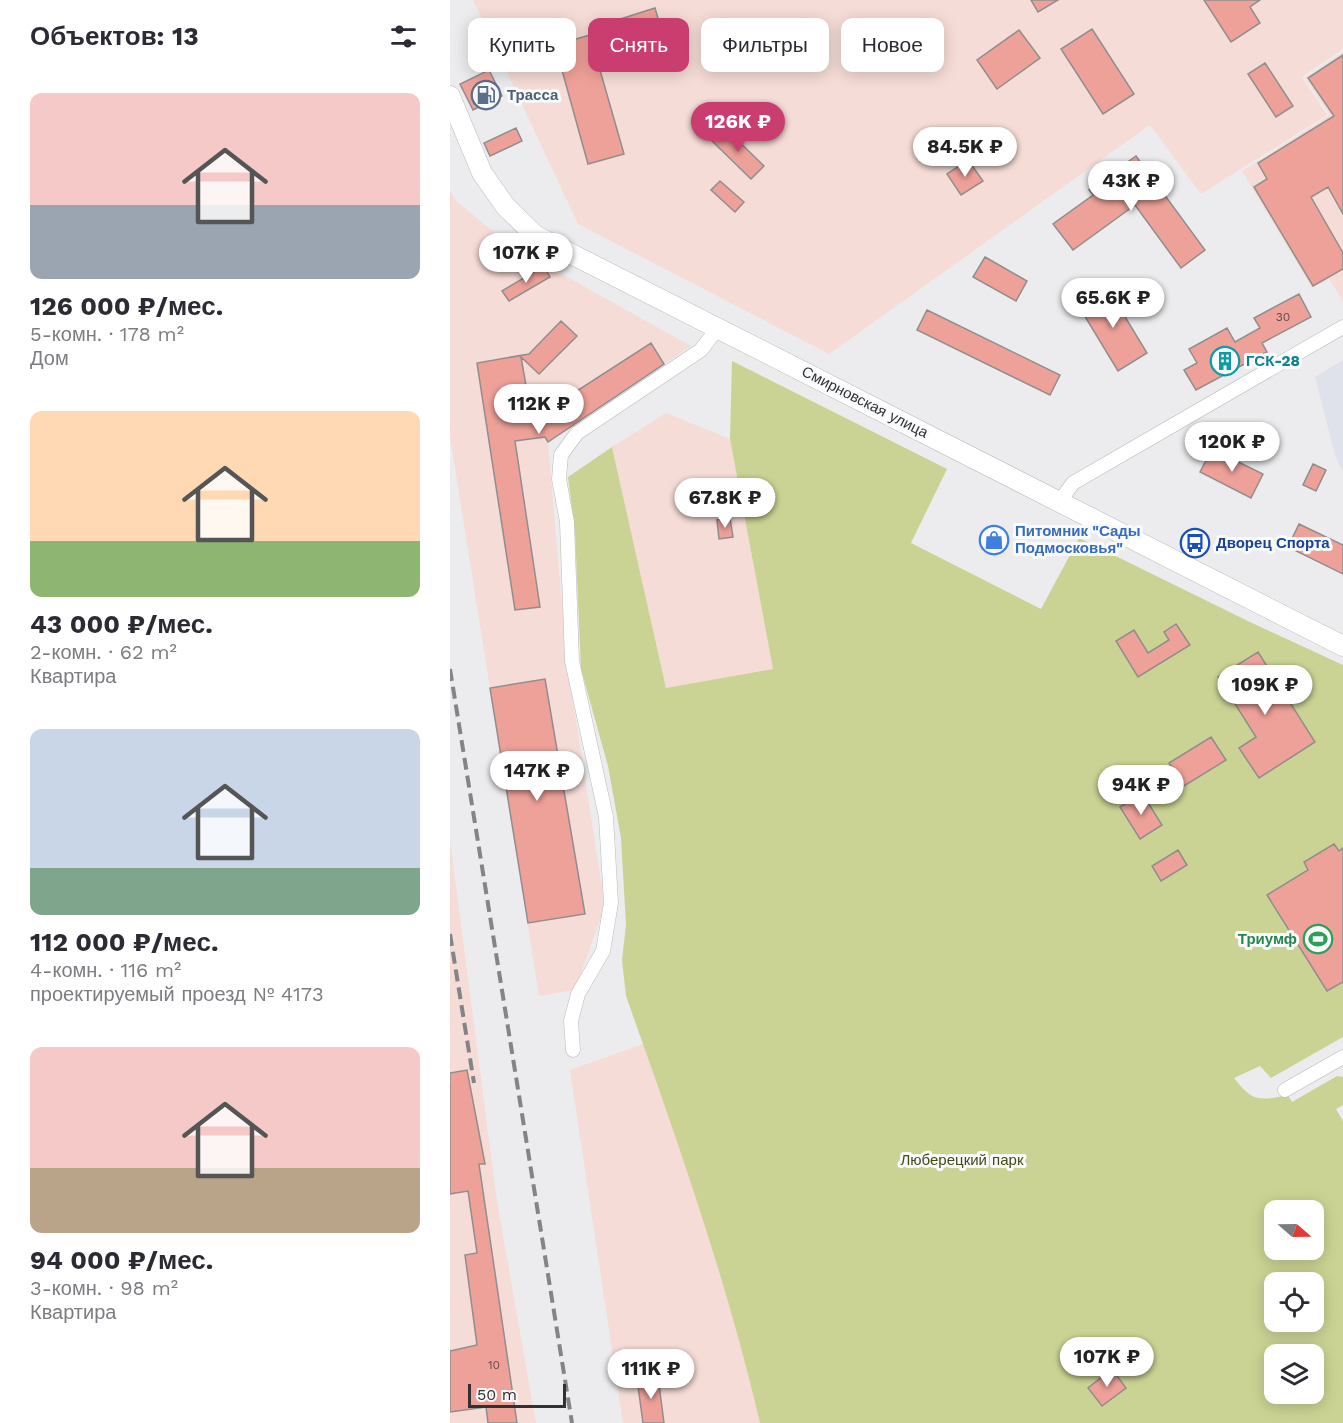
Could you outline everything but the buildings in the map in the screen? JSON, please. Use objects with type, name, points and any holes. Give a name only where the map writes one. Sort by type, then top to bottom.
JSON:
[{"type":"main road","name":"Смирновская улица","points":[[450,96],[482,173],[506,207],[536,236],[1343,645]]},
{"type":"street","points":[[1060,501],[1074,483],[1343,327]]},
{"type":"street","points":[[573,1050],[571,1021],[578,994],[603,951],[611,903],[606,817],[572,662],[567,522],[559,479],[561,455],[577,433],[701,350],[717,329]]},
{"type":"street","points":[[1286,1090],[1343,1057]]},
{"type":"shaded area","points":[[473,0],[1343,0],[1343,49],[1302,77],[1327,115],[1201,194],[1150,125],[829,354],[578,224],[507,72],[576,72],[576,18],[481,18]]},
{"type":"shaded area","points":[[1343,52],[1343,301],[1329,279],[1312,288],[1242,171],[1330,115],[1305,78]]},
{"type":"shaded area","points":[[450,190],[456,201],[510,245],[691,346],[548,442],[567,663],[605,906],[575,990],[539,996],[450,437]]},
{"type":"shaded area","points":[[1343,360],[1343,472],[1335,455],[1315,377]]},
{"type":"shaded area","points":[[666,413],[730,439],[773,669],[666,688],[612,447]]},
{"type":"shaded area","points":[[450,840],[497,1201],[536,1423],[450,1423]]},
{"type":"shaded area","points":[[643,1044],[705,1219],[744,1353],[760,1423],[623,1423],[570,1070]]},
{"type":"green space","name":"Люберецкий парк","points":[[732,361],[947,469],[911,543],[1041,609],[1079,538],[1343,665],[1343,1037],[1271,1078],[1260,1066],[1234,1078],[1252,1096],[1263,1099],[1288,1095],[1292,1102],[1337,1076],[1343,1077],[1343,1105],[1336,1109],[1343,1121],[1343,1423],[760,1423],[716,1261],[626,996],[622,960],[626,925],[621,838],[608,766],[581,669],[575,532],[568,477],[612,447],[666,688],[773,669],[730,439]]},
{"type":"railway","points":[[450,669],[572,1423]]},
{"type":"railway","points":[[450,934],[474,1083]]},
{"type":"place","name":"Трасса","points":[[486,95]]},
{"type":"place","name":"ГСК-28","points":[[1225,361]]},
{"type":"place","name":"Питомник \"Сады Подмосковья\"","points":[[994,540]]},
{"type":"place","name":"Дворец Спорта","points":[[1195,543]]},
{"type":"place","name":"Триумф","points":[[1318,939]]}]
